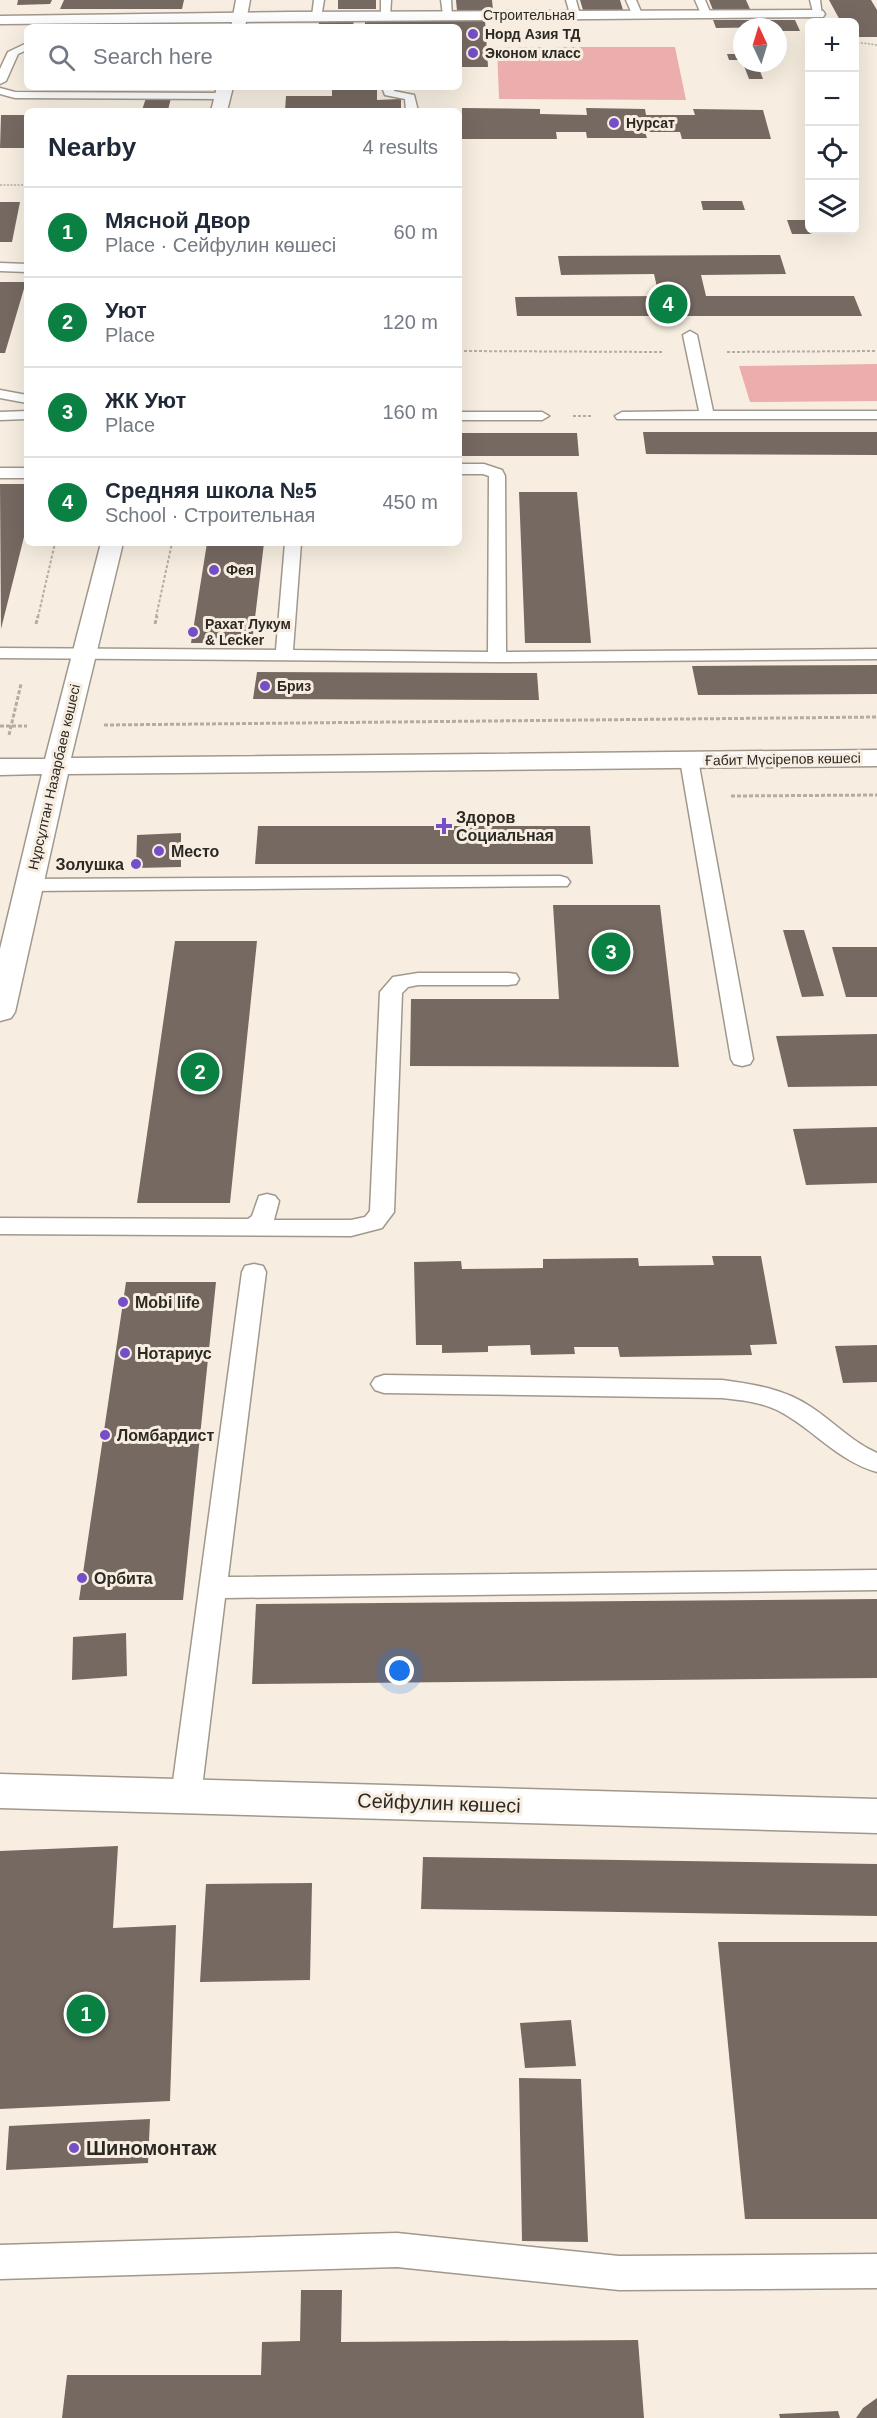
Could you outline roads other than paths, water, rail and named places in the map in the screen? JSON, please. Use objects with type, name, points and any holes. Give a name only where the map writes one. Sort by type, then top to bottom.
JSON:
[{"type":"street","points":[[239,22],[243,0]]},
{"type":"street","name":"Строительная","points":[[0,20],[56,24],[239,22],[290,21],[317,15],[386,15],[447,8],[575,15],[706,14],[816,7]]},
{"type":"street","name":"Нұрсұлтан Назарбаев көшесі","points":[[0,1012],[83,654],[111,546]]},
{"type":"street","name":"Ғабит Мүсірепов көшесі","points":[[58,766],[877,758]]},
{"type":"street","points":[[0,767],[58,766]]},
{"type":"street","name":"Сейфулин көшесі","points":[[0,1791],[877,1816]]},
{"type":"lane","points":[[317,15],[319,0]]},
{"type":"lane","points":[[386,0],[386,15]]},
{"type":"lane","points":[[571,0],[575,15]]},
{"type":"lane","points":[[631,0],[637,14]]},
{"type":"lane","points":[[700,0],[706,14]]},
{"type":"lane","points":[[0,81],[13,52],[24,47]]},
{"type":"lane","points":[[388,90],[389,93],[410,97],[411,108]]},
{"type":"lane","points":[[0,92],[15,95],[63,91],[222,98]]},
{"type":"lane","points":[[0,267],[24,268]]},
{"type":"lane","points":[[690,335],[707,416]]},
{"type":"lane","points":[[0,394],[24,398]]},
{"type":"lane","points":[[0,416],[24,415]]},
{"type":"lane","points":[[622,416],[877,415]]},
{"type":"lane","points":[[462,416],[542,416]]},
{"type":"lane","points":[[462,469],[484,469],[496,473],[497,476],[497,657]]},
{"type":"lane","points":[[0,472],[24,473]]},
{"type":"lane","points":[[284,655],[293,546]]},
{"type":"lane","points":[[0,653],[497,657],[877,654]]},
{"type":"lane","points":[[689,760],[742,1059]]},
{"type":"lane","points":[[29,885],[560,882]]},
{"type":"lane","points":[[0,1226],[351,1228],[373,1223],[382,1212],[391,992],[401,982],[418,979],[508,979]]},
{"type":"lane","points":[[254,1227],[263,1218],[267,1201]]},
{"type":"lane","points":[[186,1796],[254,1272]]},
{"type":"lane","points":[[384,1384],[722,1389],[758,1394],[789,1406],[861,1458],[877,1463]]},
{"type":"lane","points":[[212,1588],[877,1580]]},
{"type":"lane","points":[[0,2262],[397,2250],[619,2273],[877,2271]]},
{"type":"place","name":"Норд Азия ТД","points":[[473,34]]},
{"type":"place","name":"Эконом класс","points":[[473,53]]},
{"type":"place","name":"Нурсат","points":[[614,123]]},
{"type":"place","name":"Средняя школа №5","points":[[668,304]]},
{"type":"place","name":"Фея","points":[[214,570]]},
{"type":"place","name":"Рахат Лукум & Lecker","points":[[193,632]]},
{"type":"place","name":"Бриз","points":[[265,686]]},
{"type":"place","name":"Здоров Социальная","points":[[444,826]]},
{"type":"place","name":"Место","points":[[159,851]]},
{"type":"place","name":"Золушка","points":[[136,864]]},
{"type":"place","name":"ЖК Уют","points":[[611,952]]},
{"type":"place","name":"Уют","points":[[200,1072]]},
{"type":"place","name":"Mobi life","points":[[123,1302]]},
{"type":"place","name":"Нотариус","points":[[125,1353]]},
{"type":"place","name":"Ломбардист","points":[[105,1435]]},
{"type":"place","name":"Орбита","points":[[82,1578]]},
{"type":"place","name":"Мясной Двор","points":[[86,2014]]},
{"type":"place","name":"Шиномонтаж","points":[[74,2148]]}]
